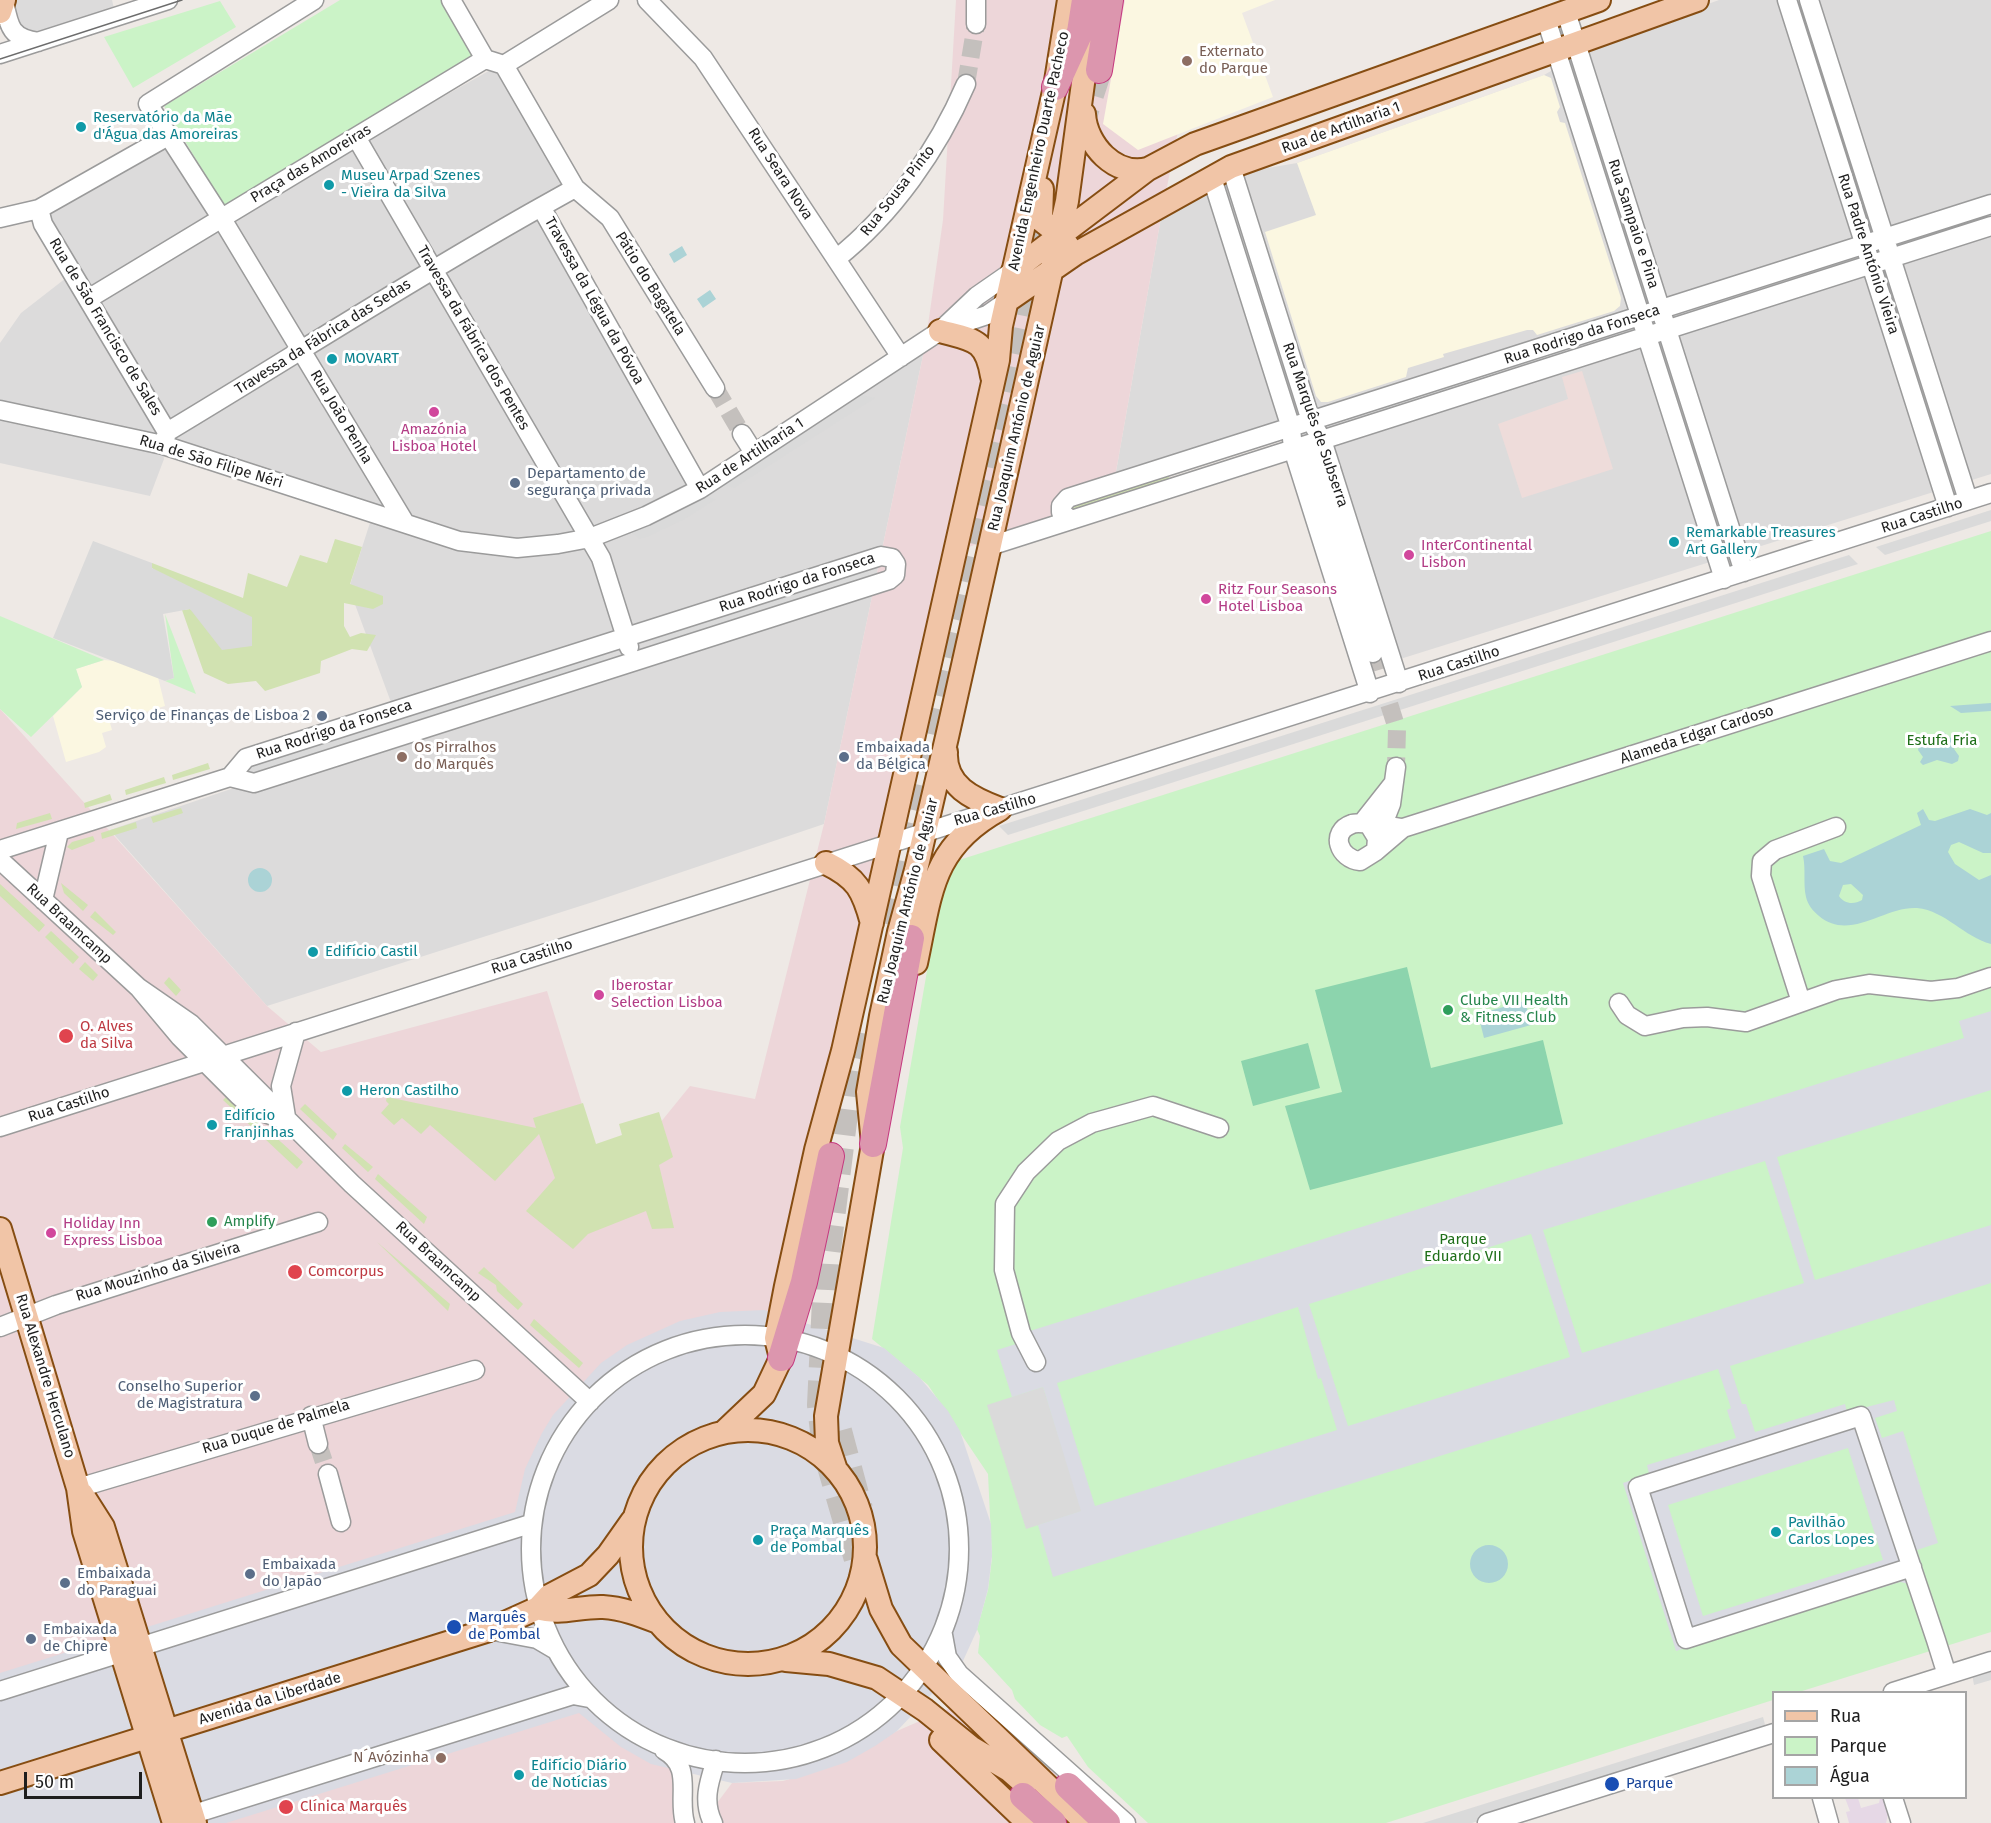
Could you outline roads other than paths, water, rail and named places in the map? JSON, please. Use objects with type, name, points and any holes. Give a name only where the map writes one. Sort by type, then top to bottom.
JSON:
[{"type":"highway","points":[[1054,92],[1080,32],[1085,0]]},
{"type":"highway","points":[[1099,70],[1110,0]]},
{"type":"highway","points":[[873,1144],[911,938]]},
{"type":"highway","points":[[782,1345],[804,1282],[831,1156]]},
{"type":"highway","points":[[1068,1786],[1107,1823]]},
{"type":"highway","points":[[1023,1796],[1053,1823]]},
{"type":"main road","name":"Avenida Engenheiro Duarte Pacheco","points":[[1007,301],[1054,92],[1069,0]]},
{"type":"main road","name":"Avenida Engenheiro Duarte Pacheco","points":[[1052,269],[1060,235],[1083,98],[1095,0]]},
{"type":"main road","points":[[1013,271],[1148,169],[1195,144],[1599,0]]},
{"type":"main road","name":"Rua de Artilharia 1","points":[[1007,301],[1075,254],[1221,173],[1697,0]]},
{"type":"main road","points":[[1054,92],[1040,212],[1041,220],[1060,235],[1075,254]]},
{"type":"main road","points":[[1083,98],[1085,129],[1095,146],[1119,167],[1129,171],[1148,169]]},
{"type":"main road","name":"Rua Joaquim António de Aguiar","points":[[835,1467],[830,1455],[826,1428],[836,1356],[873,1144],[868,1103],[871,1071],[893,954],[926,831],[1052,269]]},
{"type":"main road","name":"Rua Joaquim António de Aguiar","points":[[725,1431],[764,1394],[782,1345],[816,1150],[843,1051],[993,381],[1007,301]]},
{"type":"main road","points":[[940,331],[972,340],[981,345],[989,360],[993,381]]},
{"type":"main road","points":[[947,737],[945,764],[952,780],[970,796],[1000,809]]},
{"type":"main road","points":[[873,1144],[893,1082],[927,912],[939,869],[957,840],[975,822],[1000,809]]},
{"type":"main road","points":[[826,863],[853,879],[861,888],[872,922]]},
{"type":"main road","points":[[916,870],[927,912]]},
{"type":"main road","name":"Rua Alexandre Herculano","points":[[0,1229],[78,1488],[103,1527],[131,1650],[184,1820]]},
{"type":"main road","points":[[781,1660],[815,1643],[843,1617],[860,1582],[865,1557],[865,1533],[860,1509],[849,1487],[835,1467],[812,1448],[785,1435],[755,1429],[725,1431],[701,1439],[669,1460],[645,1490],[635,1514],[631,1542],[633,1571],[642,1598],[658,1622],[686,1647],[720,1661],[757,1664],[781,1660],[816,1662],[855,1670],[877,1678],[925,1710],[972,1748],[1009,1770],[1066,1823]]},
{"type":"main road","name":"Avenida da Liberdade","points":[[0,1783],[489,1630],[538,1608],[549,1596],[575,1584],[595,1569],[612,1550],[635,1514]]},
{"type":"main road","points":[[865,1557],[887,1620],[901,1645],[1086,1823]]},
{"type":"main road","points":[[538,1608],[553,1613],[603,1607],[626,1611],[658,1622]]},
{"type":"main road","points":[[902,1696],[918,1718],[1028,1823]]},
{"type":"street","points":[[0,54],[168,0]]},
{"type":"street","points":[[222,219],[148,104],[314,0]]},
{"type":"street","points":[[451,0],[485,59],[504,65],[575,188]]},
{"type":"street","points":[[504,65],[609,0]]},
{"type":"street","name":"Rua Seara Nova","points":[[647,0],[703,58],[901,357]]},
{"type":"street","points":[[976,0],[976,24]]},
{"type":"street","name":"Rua Padre António Vieira","points":[[1787,0],[1948,507]]},
{"type":"street","name":"Rua Padre António Vieira","points":[[1809,0],[1968,501]]},
{"type":"street","points":[[3,4],[13,31],[24,40],[38,42]]},
{"type":"street","name":"Rua Sampaio e Pina","points":[[1556,16],[1640,316],[1724,579]]},
{"type":"street","name":"Rua Sampaio e Pina","points":[[1565,47],[1667,330],[1744,573]]},
{"type":"street","name":"Praça das Amoreiras","points":[[88,299],[485,59]]},
{"type":"street","name":"Rua Sousa Pinto","points":[[836,259],[861,239],[922,164],[941,136],[966,84]]},
{"type":"street","points":[[0,218],[39,209],[168,136]]},
{"type":"street","name":"Travessa da Fábrica dos Pentes","points":[[356,137],[601,558],[633,662]]},
{"type":"street","name":"Rua Marquês de Subserra","points":[[1221,173],[1311,421],[1307,445],[1370,693]]},
{"type":"street","name":"Rua Marquês de Subserra","points":[[1221,173],[1290,428],[1307,445],[1399,683]]},
{"type":"street","name":"Travessa da Légua da Póvoa","points":[[575,188],[542,207],[700,489]]},
{"type":"street","name":"Pátio do Bagatela","points":[[575,188],[610,218],[715,388]]},
{"type":"street","name":"Rua Rodrigo da Fonseca","points":[[1071,520],[1062,512],[1061,506],[1068,498],[1991,204]]},
{"type":"street","name":"Travessa da Fábrica das Sedas","points":[[165,439],[432,268],[542,207]]},
{"type":"street","name":"Rua de São Francisco de Sales","points":[[39,209],[43,224],[88,299],[165,439]]},
{"type":"street","name":"Rua João Penha","points":[[222,219],[405,524]]},
{"type":"street","name":"Rua Rodrigo da Fonseca","points":[[990,546],[1991,226]]},
{"type":"street","points":[[940,331],[977,296],[1013,271]]},
{"type":"street","points":[[940,331],[987,315],[1007,301]]},
{"type":"street","name":"Rua de Artilharia 1","points":[[405,524],[459,541],[488,546],[517,548],[590,538],[646,516],[700,489],[940,331]]},
{"type":"street","name":"Rua de São Filipe Néri","points":[[0,410],[165,439],[405,524]]},
{"type":"street","points":[[742,434],[754,453]]},
{"type":"street","name":"Rua Marquês de Subserra","points":[[1307,445],[1373,653]]},
{"type":"street","points":[[1173,465],[1180,485]]},
{"type":"street","name":"Rua Castilho","points":[[0,1127],[890,842],[1370,693],[1991,493]]},
{"type":"street","name":"Rua Rodrigo da Fonseca","points":[[0,850],[230,777],[254,783],[889,580],[895,575],[896,564],[892,558],[881,556],[246,758],[230,777]]},
{"type":"street","name":"Alameda Edgar Cardoso","points":[[1373,833],[1403,828],[1991,641]]},
{"type":"street","points":[[1373,833],[1391,804],[1395,775]]},
{"type":"street","points":[[1801,1002],[1761,876],[1762,861],[1775,850],[1836,827]]},
{"type":"street","name":"Alameda Edgar Cardoso","points":[[1373,833],[1403,828]]},
{"type":"street","points":[[43,900],[58,832]]},
{"type":"street","name":"Rua Braamcamp","points":[[0,860],[139,988],[205,1062],[254,1109],[286,1120]]},
{"type":"street","points":[[1619,1004],[1628,1015],[1645,1026],[1683,1018],[1707,1017],[1746,1022],[1836,990],[1869,984],[1931,991],[1958,988],[1991,977]]},
{"type":"street","name":"Rua Braamcamp","points":[[139,988],[191,1024],[286,1120],[590,1402]]},
{"type":"street","points":[[286,1120],[281,1086],[296,1032]]},
{"type":"street","points":[[1036,1362],[1021,1333],[1004,1270],[1005,1204],[1026,1172],[1058,1141],[1092,1123],[1153,1106],[1219,1128]]},
{"type":"street","name":"Rua Mouzinho da Silveira","points":[[0,1327],[56,1305],[318,1222]]},
{"type":"street","points":[[654,1745],[700,1758],[716,1760],[769,1759],[814,1748],[870,1723],[902,1696],[924,1669],[943,1635],[953,1605],[961,1558],[957,1505],[945,1463],[927,1431],[898,1396],[879,1380],[836,1356],[729,1337],[682,1347],[630,1371],[590,1402],[569,1423],[557,1441],[537,1490],[530,1524],[532,1579],[538,1608],[554,1649],[573,1679],[589,1698],[614,1720],[654,1745],[675,1757],[682,1768],[682,1812],[685,1823]]},
{"type":"street","name":"Rua Duque de Palmela","points":[[78,1488],[311,1416],[475,1370]]},
{"type":"street","points":[[311,1416],[318,1444]]},
{"type":"street","points":[[1912,1568],[1686,1639],[1638,1487],[1861,1416],[1912,1568],[1947,1675]]},
{"type":"street","points":[[328,1474],[341,1522]]},
{"type":"street","points":[[0,1691],[530,1524]]},
{"type":"street","points":[[489,1630],[537,1639],[554,1649]]},
{"type":"street","points":[[943,1635],[947,1657],[959,1674],[1125,1823]]},
{"type":"street","points":[[1896,1691],[1991,1660]]},
{"type":"street","points":[[184,1820],[573,1695],[589,1698]]},
{"type":"street","points":[[1487,1823],[1772,1732]]},
{"type":"street","points":[[713,1823],[707,1805],[707,1787],[716,1760]]},
{"type":"street","points":[[1823,1799],[1829,1823]]},
{"type":"street","points":[[1894,1799],[1901,1823]]},
{"type":"water","points":[[682,246],[687,255],[674,263],[669,254]]},
{"type":"water","points":[[710,290],[716,299],[703,308],[697,299]]},
{"type":"water","points":[[1991,703],[1991,711],[1961,713],[1950,706]]},
{"type":"water","points":[[1942,731],[1956,742],[1954,749],[1959,756],[1958,761],[1952,764],[1937,760],[1923,765],[1920,762],[1923,757],[1918,750],[1920,742],[1932,742]]},
{"type":"water","points":[[1923,809],[1929,820],[1935,821],[1970,809],[1987,815],[1991,813],[1991,853],[1983,853],[1959,842],[1951,845],[1948,852],[1955,864],[1979,880],[1991,875],[1991,944],[1981,941],[1927,910],[1905,909],[1867,921],[1843,925],[1831,923],[1819,916],[1809,905],[1805,892],[1803,856],[1824,849],[1830,861],[1841,863],[1921,825],[1917,813]],"holes":[[[1851,884],[1863,895],[1862,900],[1853,903],[1846,902],[1839,896],[1843,885]]]},
{"type":"water","points":[[260,868],[269,871],[272,880],[269,889],[260,892],[251,889],[248,880],[251,871]]},
{"type":"water","points":[[1525,1001],[1531,1025],[1484,1038],[1478,1014]]},
{"type":"water","points":[[1489,1545],[1503,1550],[1508,1564],[1503,1578],[1489,1583],[1475,1578],[1470,1564],[1475,1550]]},
{"type":"tunnel","points":[[966,84],[976,24]]},
{"type":"tunnel","points":[[1079,132],[1099,70]]},
{"type":"tunnel","points":[[1002,391],[1042,197]]},
{"type":"tunnel","points":[[891,925],[1016,373]]},
{"type":"tunnel","points":[[715,388],[742,434]]},
{"type":"tunnel","points":[[1373,653],[1397,729],[1396,767]]},
{"type":"tunnel","points":[[857,1032],[827,1258],[820,1405],[825,1449],[865,1587]]},
{"type":"tunnel","points":[[839,1431],[860,1509]]},
{"type":"tunnel","points":[[318,1444],[328,1474]]},
{"type":"tunnel","points":[[973,1700],[1068,1786]]},
{"type":"tram line","points":[[0,59],[182,0]]},
{"type":"place","name":"Externato do Parque","points":[[1187,61]]},
{"type":"place","name":"Reservatório da Mãe d'Água das Amoreiras","points":[[81,127]]},
{"type":"place","name":"Museu Arpad Szenes - Vieira da Silva","points":[[329,185]]},
{"type":"place","name":"MOVART","points":[[332,359]]},
{"type":"place","name":"Amazónia Lisboa Hotel","points":[[434,412]]},
{"type":"place","name":"Departamento de segurança privada","points":[[515,483]]},
{"type":"place","name":"Remarkable Treasures Art Gallery","points":[[1674,542]]},
{"type":"place","name":"InterContinental Lisbon","points":[[1409,555]]},
{"type":"place","name":"Ritz Four Seasons Hotel Lisboa","points":[[1206,599]]},
{"type":"place","name":"Serviço de Finanças de Lisboa 2","points":[[322,716]]},
{"type":"place","name":"Os Pirralhos do Marquês","points":[[402,757]]},
{"type":"place","name":"Embaixada da Bélgica","points":[[844,757]]},
{"type":"place","name":"Edifício Castil","points":[[313,952]]},
{"type":"place","name":"Iberostar Selection Lisboa","points":[[599,995]]},
{"type":"place","name":"Clube VII Health & Fitness Club","points":[[1448,1010]]},
{"type":"place","name":"O. Alves da Silva","points":[[66,1036]]},
{"type":"place","name":"Heron Castilho","points":[[347,1091]]},
{"type":"place","name":"Edifício Franjinhas","points":[[212,1125]]},
{"type":"place","name":"Amplify","points":[[212,1222]]},
{"type":"place","name":"Holiday Inn Express Lisboa","points":[[51,1233]]},
{"type":"place","name":"Comcorpus","points":[[295,1272]]},
{"type":"place","name":"Conselho Superior de Magistratura","points":[[255,1396]]},
{"type":"place","name":"Pavilhão Carlos Lopes","points":[[1776,1532]]},
{"type":"place","name":"Praça Marquês de Pombal","points":[[758,1540]]},
{"type":"place","name":"Embaixada do Japão","points":[[250,1574]]},
{"type":"place","name":"Embaixada do Paraguai","points":[[65,1583]]},
{"type":"place","name":"Marquês de Pombal","points":[[454,1627]]},
{"type":"place","name":"Embaixada de Chipre","points":[[31,1639]]},
{"type":"place","name":"N´Avózinha","points":[[441,1758]]},
{"type":"place","name":"Edifício Diário de Notícias","points":[[519,1775]]},
{"type":"place","name":"Parque","points":[[1612,1784]]},
{"type":"place","name":"Clínica Marquês","points":[[286,1807]]},
{"type":"park label","name":"Estufa Fria","points":[[1942,741]]},
{"type":"park label","name":"Parque Eduardo VII","points":[[1463,1248]]}]
